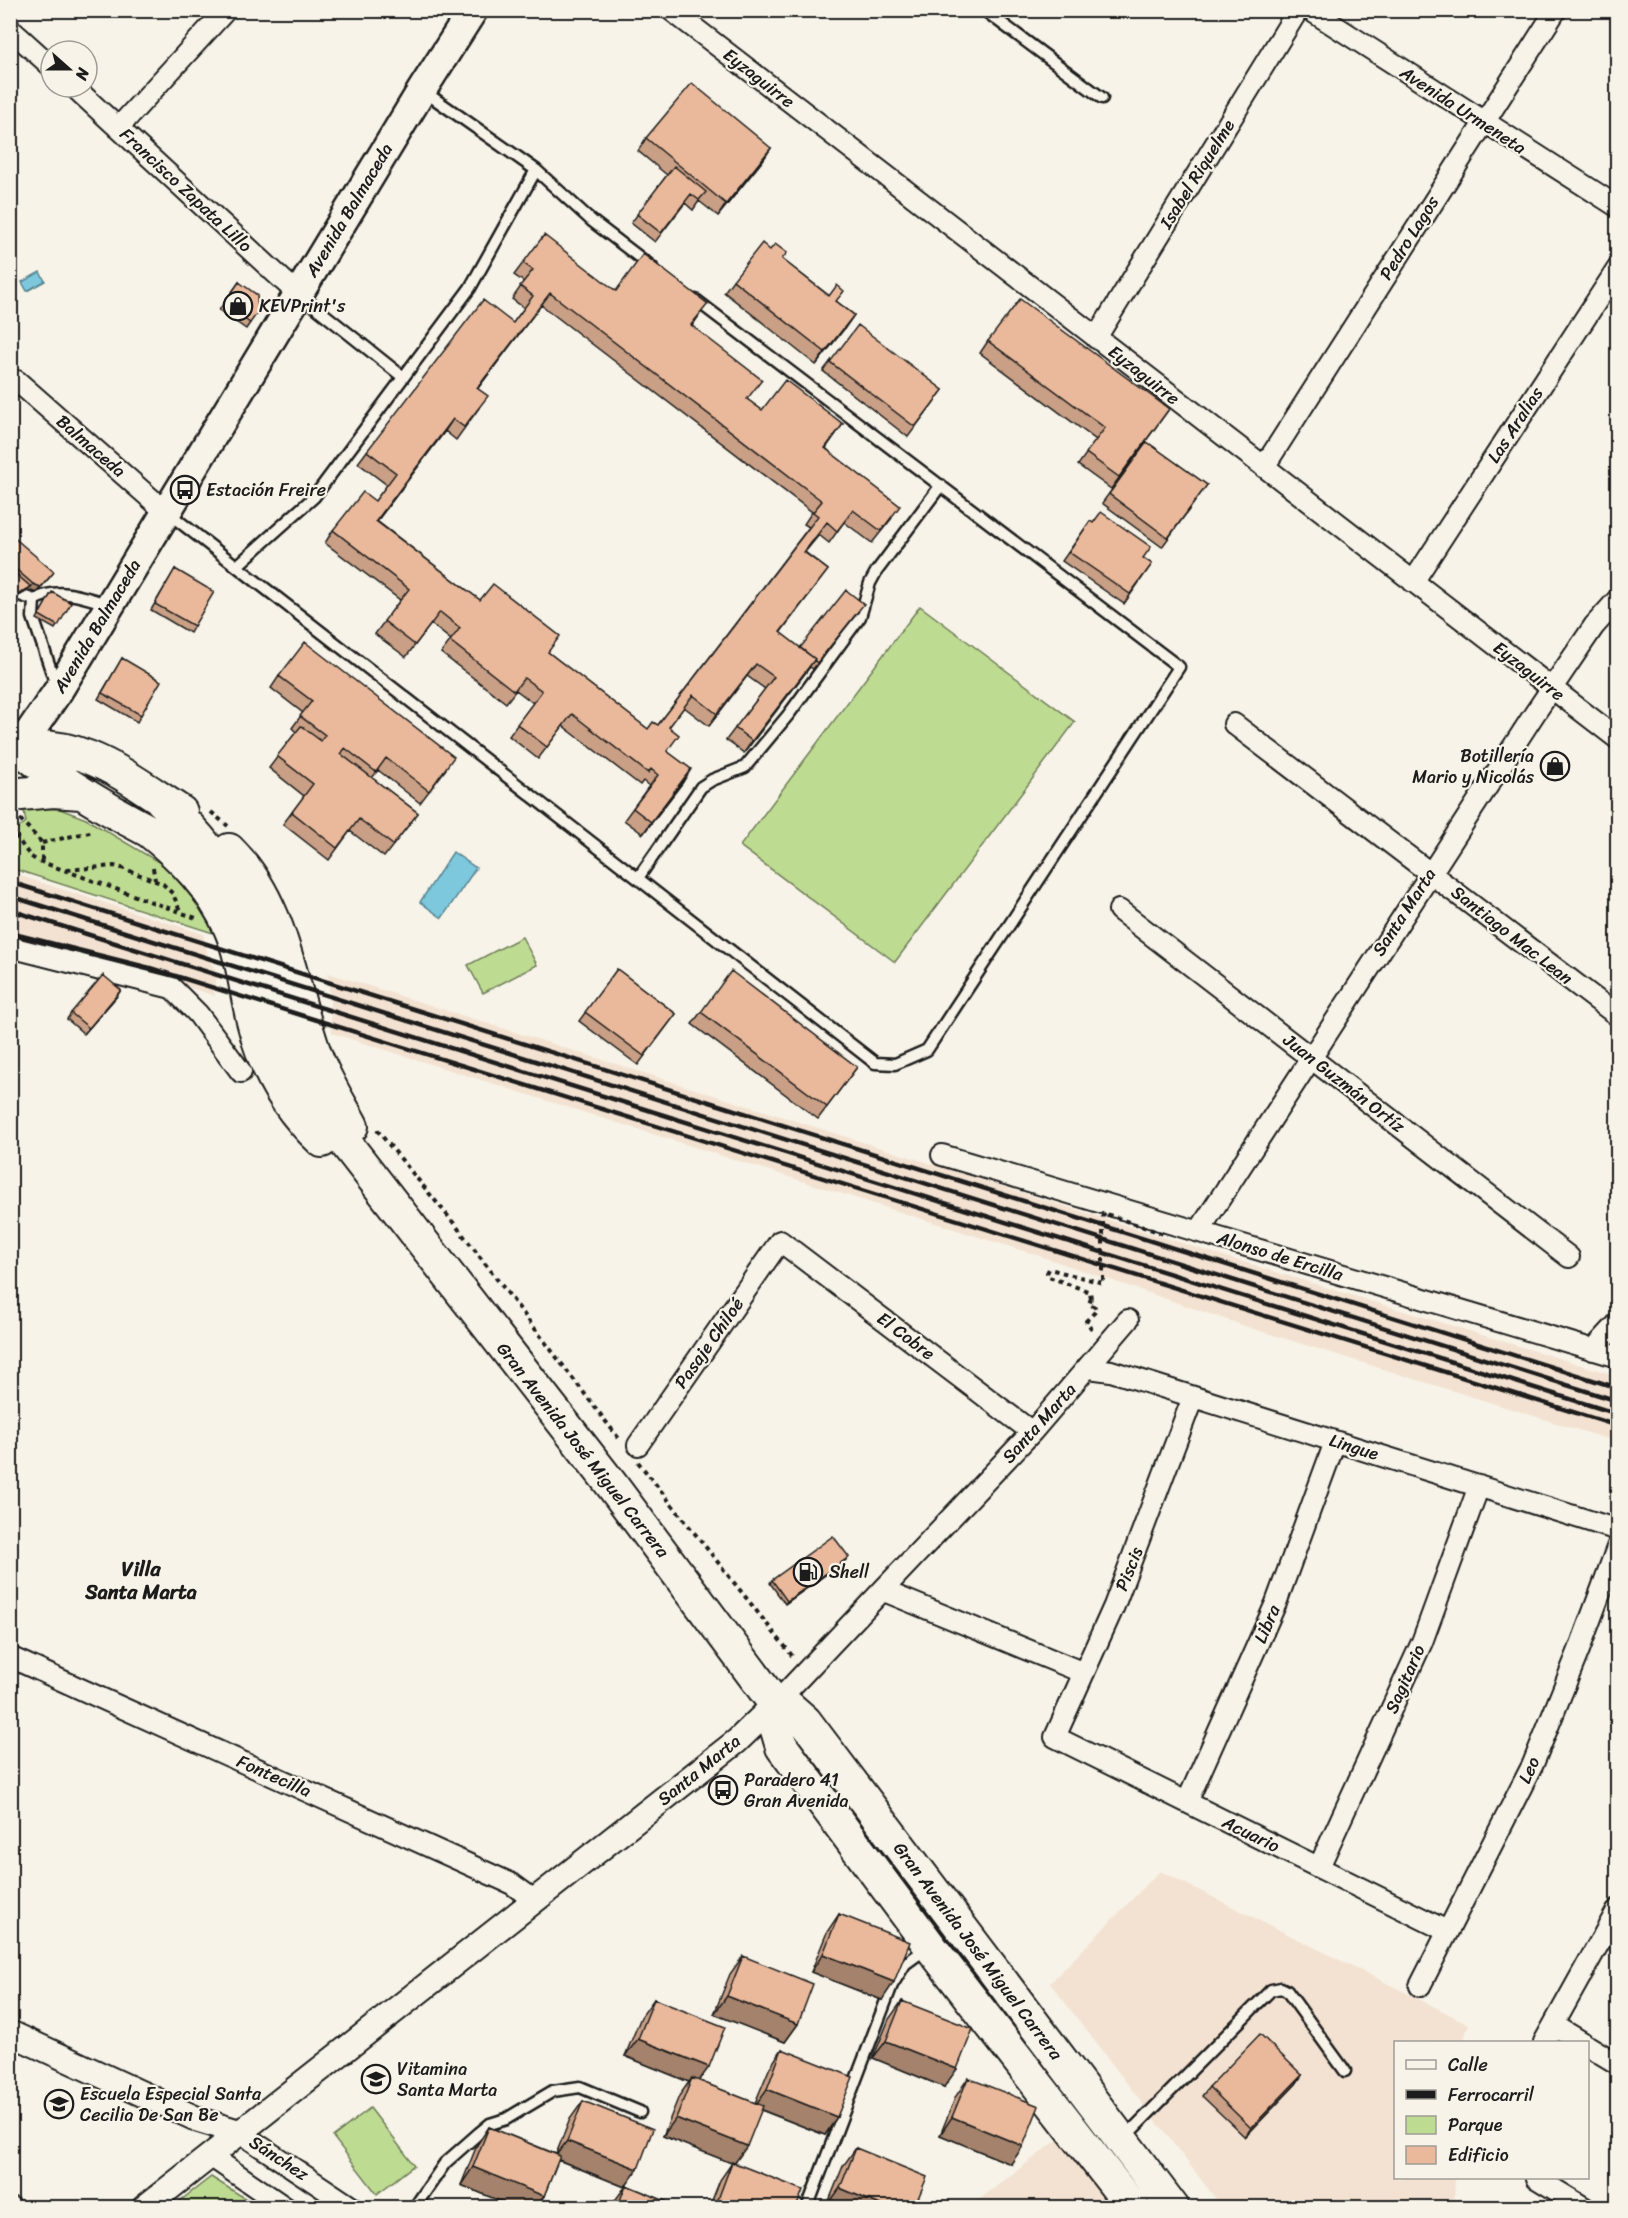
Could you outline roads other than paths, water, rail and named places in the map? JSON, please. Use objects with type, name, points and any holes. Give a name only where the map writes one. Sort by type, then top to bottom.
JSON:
[{"type":"main road","name":"Avenida Balmaceda","points":[[14,746],[58,691],[422,90],[473,10]]},
{"type":"main road","name":"Gran Avenida José Miguel Carrera","points":[[14,746],[50,745],[74,750],[162,801],[231,852],[257,885],[282,942],[313,1050],[387,1199]]},
{"type":"main road","name":"Gran Avenida José Miguel Carrera","points":[[14,746],[50,774],[81,793],[183,849],[236,892]]},
{"type":"main road","points":[[10,795],[53,791],[81,793]]},
{"type":"main road","name":"Gran Avenida José Miguel Carrera","points":[[162,801],[201,837],[236,892],[257,946],[281,1033],[301,1079],[335,1132],[611,1484],[776,1704],[777,1730],[782,1747],[930,1946],[1133,2208]]},
{"type":"main road","name":"Gran Avenida José Miguel Carrera","points":[[149,831],[193,870],[225,918],[245,974],[258,1041],[273,1077],[289,1105],[310,1130],[387,1199]]},
{"type":"main road","name":"Gran Avenida José Miguel Carrera","points":[[776,1704],[789,1707],[805,1721],[1173,2208]]},
{"type":"street","points":[[118,128],[226,10]]},
{"type":"street","name":"Eyzaguirre","points":[[671,10],[1617,739]]},
{"type":"street","name":"Isabel Riquelme","points":[[1096,338],[1298,10]]},
{"type":"street","name":"Avenida Urmeneta","points":[[1310,10],[1617,207]]},
{"type":"street","name":"Pedro Lagos","points":[[1264,467],[1556,10]]},
{"type":"street","points":[[10,29],[39,55]]},
{"type":"street","name":"Francisco Zapata Lillo","points":[[87,99],[298,294]]},
{"type":"street","name":"Las Aralias","points":[[1413,582],[1617,268]]},
{"type":"street","name":"Balmaceda","points":[[17,381],[166,512]]},
{"type":"street","name":"Santa Marta","points":[[1199,1231],[1551,688],[1594,626],[1617,599]]},
{"type":"street","name":"Santiago Mac Lean","points":[[1234,724],[1617,1016]]},
{"type":"street","name":"Juan Guzmán Ortíz","points":[[1119,910],[1569,1257]]},
{"type":"street","points":[[10,947],[172,988],[198,1014],[241,1072]]},
{"type":"street","name":"Alonso de Ercilla","points":[[942,1155],[1617,1357]]},
{"type":"street","name":"El Cobre","points":[[780,1241],[1032,1432]]},
{"type":"street","name":"Pasaje Chiloé","points":[[630,1447],[780,1241]]},
{"type":"street","name":"Santa Marta","points":[[144,2208],[737,1742],[884,1591],[1032,1432],[1128,1320]]},
{"type":"street","points":[[1593,1350],[1617,1323]]},
{"type":"street","name":"Lingue","points":[[1089,1368],[1111,1371],[1617,1530]]},
{"type":"street","name":"Piscis","points":[[1055,1737],[1141,1539],[1193,1397]]},
{"type":"street","name":"Libra","points":[[1187,1802],[1276,1603],[1335,1442]]},
{"type":"street","name":"Sagitario","points":[[1318,1867],[1422,1642],[1479,1486]]},
{"type":"street","name":"Leo","points":[[1420,1986],[1533,1764],[1579,1650],[1617,1545]]},
{"type":"street","points":[[884,1591],[1084,1673]]},
{"type":"street","name":"Fontecilla","points":[[10,1657],[512,1884],[534,1900]]},
{"type":"street","name":"Acuario","points":[[1055,1737],[1447,1931]]},
{"type":"street","points":[[1545,2041],[1617,1908]]},
{"type":"street","points":[[1554,2025],[1579,2041]]},
{"type":"street","name":"Sánchez","points":[[10,2033],[199,2120],[239,2132],[353,2208]]},
{"type":"street","points":[[1589,2047],[1617,2064]]},
{"type":"street","points":[[199,2120],[209,2155]]},
{"type":"street","name":"Sánchez","points":[[209,2155],[286,2208]]},
{"type":"street","points":[[1538,2179],[1585,2208]]},
{"type":"lane","points":[[984,10],[1102,98]]},
{"type":"lane","points":[[422,90],[536,170],[592,221],[658,271]]},
{"type":"lane","points":[[237,566],[314,497],[470,288],[536,170]]},
{"type":"lane","points":[[166,512],[875,1063],[895,1064],[927,1050],[1179,667],[686,293]]},
{"type":"lane","points":[[298,294],[403,377]]},
{"type":"lane","points":[[638,878],[701,787],[745,766],[789,714],[860,617],[870,583],[876,572],[941,485]]},
{"type":"lane","points":[[20,595],[34,600],[48,592],[110,604]]},
{"type":"lane","points":[[34,600],[33,617],[58,691]]},
{"type":"lane","points":[[807,2208],[892,1985],[905,1964],[930,1946]]},
{"type":"lane","points":[[1121,2141],[1271,1990],[1281,1988],[1287,1991],[1345,2071]]},
{"type":"lane","points":[[414,2208],[445,2163],[478,2133],[490,2124],[506,2119],[553,2091],[580,2087],[640,2112]]},
{"type":"water","points":[[40,272],[45,281],[27,291],[22,282]]},
{"type":"water","points":[[453,852],[476,868],[442,918],[420,902]]},
{"type":"railway","points":[[10,882],[1618,1388]]},
{"type":"railway","points":[[10,896],[1618,1401]]},
{"type":"railway","points":[[10,910],[1618,1414]]},
{"type":"railway","points":[[10,933],[150,968],[1618,1426]]},
{"type":"place","name":"KEVPrint's","points":[[238,306]]},
{"type":"place","name":"Estación Freire","points":[[185,490]]},
{"type":"place","name":"Botillería Mario y Nicolás","points":[[1555,766]]},
{"type":"place","name":"Shell","points":[[808,1572]]},
{"type":"place","name":"Paradero 41 Gran Avenida","points":[[723,1790]]},
{"type":"place","name":"Vitamina Santa Marta","points":[[376,2079]]},
{"type":"place","name":"Escuela Especial Santa Cecilia De San Be","points":[[59,2104]]},
{"type":"district","name":"Villa Santa Marta","points":[[141,1580]]}]
